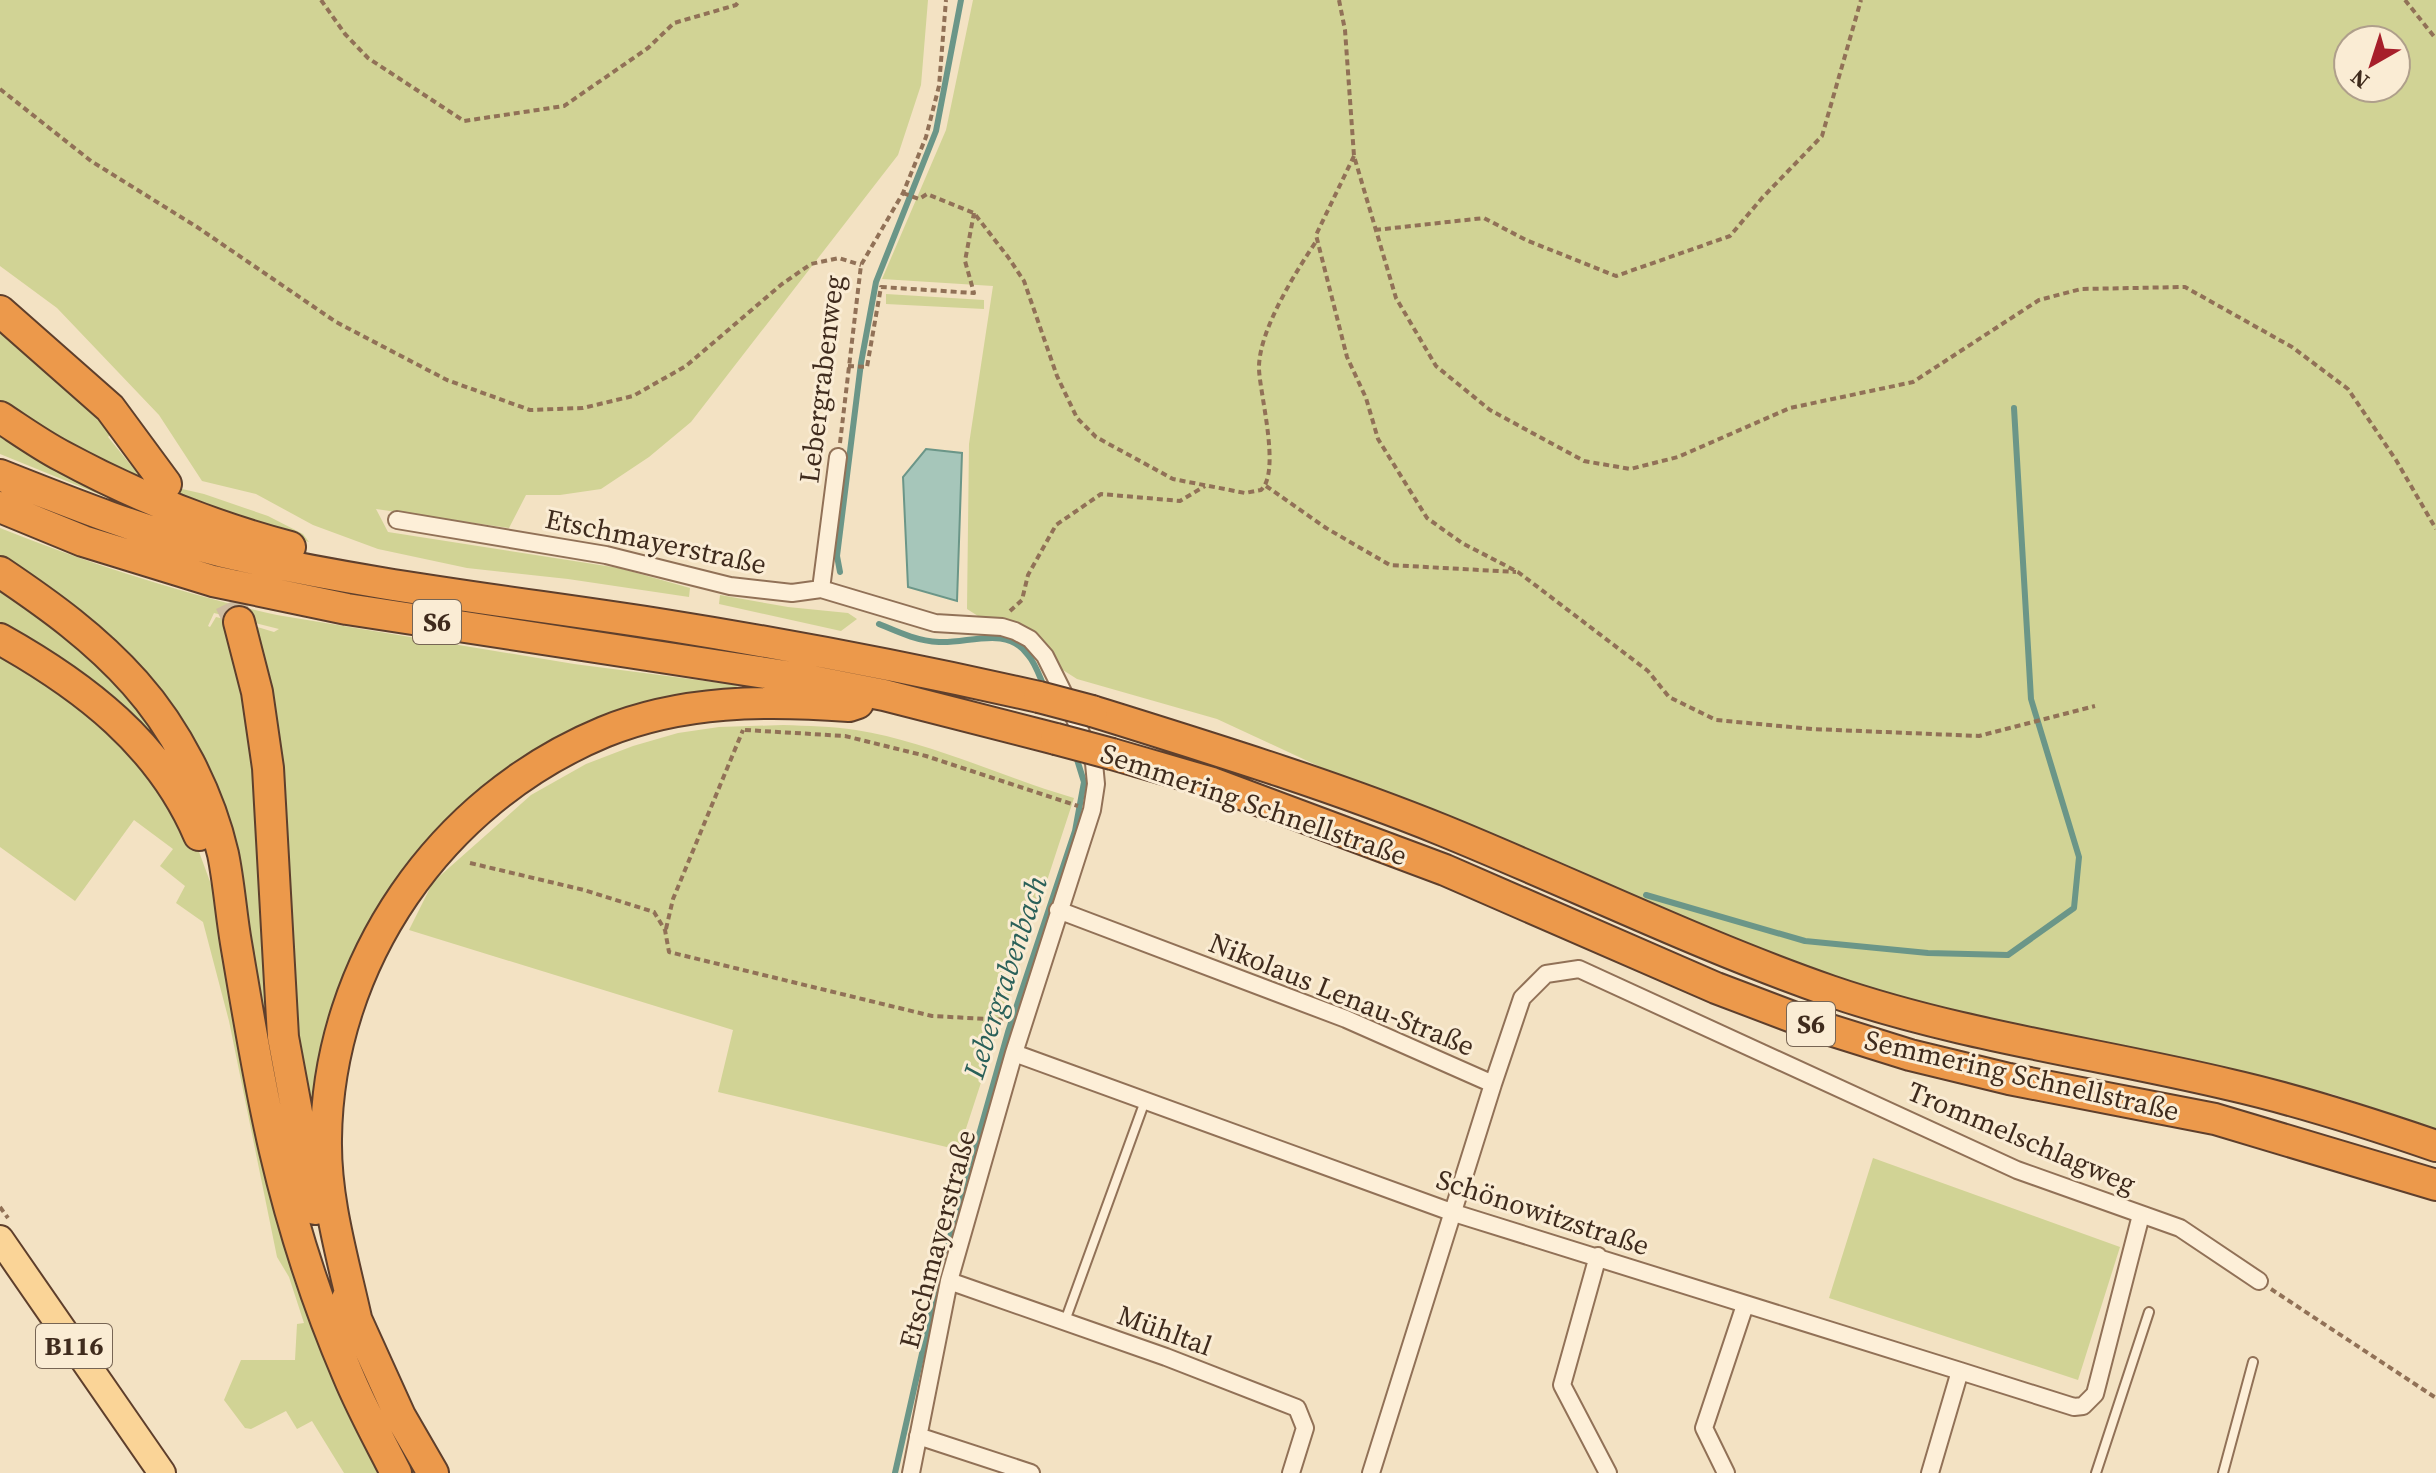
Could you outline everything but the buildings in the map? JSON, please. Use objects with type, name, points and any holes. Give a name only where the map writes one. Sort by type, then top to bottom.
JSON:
[{"type":"highway","points":[[0,311],[110,408],[166,484]]},
{"type":"highway","points":[[0,417],[60,455],[140,495],[252,537],[303,551],[343,577]]},
{"type":"highway","name":"Semmering Schnellstraße","points":[[0,475],[93,512],[220,551],[343,577],[665,625],[852,657],[1092,711],[1299,776],[1443,830],[1635,914],[1829,991],[1922,1020],[2013,1042],[2232,1085],[2362,1121],[2436,1146]]},
{"type":"highway","name":"Semmering Schnellstraße","points":[[0,507],[83,541],[213,581],[347,609],[706,662],[884,695],[1112,754],[1212,783],[1445,870],[1716,988],[1811,1024],[1910,1055],[2009,1079],[2215,1119],[2436,1185]]},
{"type":"highway","points":[[0,572],[62,614],[137,684],[160,714],[204,798],[222,853],[271,1134],[295,1230],[319,1305],[349,1378],[396,1473]]},
{"type":"highway","points":[[239,622],[257,692],[268,768],[283,1037],[314,1207],[334,1273],[400,1416],[433,1473]]},
{"type":"highway","points":[[0,639],[48,666],[95,700],[134,736],[164,771],[188,810],[233,926]]},
{"type":"highway","points":[[356,1318],[330,1204],[326,1140],[332,1065],[351,996],[380,934],[420,870],[472,814],[539,765],[605,732],[670,713],[738,702],[788,701],[849,706],[884,695]]},
{"type":"main road","name":"B116","points":[[0,1239],[162,1473]]},
{"type":"street","name":"Lebergrabenweg","points":[[821,589],[838,457]]},
{"type":"street","name":"Etschmayerstraße","points":[[397,520],[606,555],[730,586],[792,593],[821,589],[935,623],[1002,627],[1030,639],[1045,656],[1097,774],[1092,810],[1014,1053],[949,1281],[911,1473]]},
{"type":"street","name":"Nikolaus Lenau-Straße","points":[[1058,910],[1346,1019],[1493,1084],[1371,1473]]},
{"type":"street","name":"Trommelschlagweg","points":[[1493,1084],[1522,998],[1546,974],[1579,969],[2017,1170],[2180,1228],[2259,1281]]},
{"type":"street","name":"Schönowitzstraße","points":[[1014,1053],[1454,1213],[2074,1407],[2090,1401],[2095,1394],[2141,1215]]},
{"type":"street","points":[[1598,1256],[1562,1385],[1608,1473]]},
{"type":"street","name":"Mühltal","points":[[949,1281],[1297,1408],[1305,1428],[1291,1473]]},
{"type":"street","points":[[1726,1473],[1704,1428],[1745,1305]]},
{"type":"street","points":[[1930,1473],[1960,1371]]},
{"type":"street","points":[[918,1436],[1031,1473]]},
{"type":"lane","points":[[1065,1322],[1145,1100]]},
{"type":"lane","points":[[2096,1473],[2149,1312]]},
{"type":"lane","points":[[2223,1473],[2253,1362]]},
{"type":"path","points":[[321,0],[345,34],[368,58],[464,121],[564,106],[648,48],[674,23],[736,5],[740,0]]},
{"type":"path","name":"Lebergrabenweg","points":[[838,457],[861,265],[903,193],[926,137],[939,86],[946,0]]},
{"type":"path","points":[[1339,0],[1345,30],[1354,156],[1396,298],[1436,366],[1490,410],[1584,461],[1630,469],[1678,457],[1790,408],[1913,382],[2039,300],[2081,289],[2185,287],[2292,347],[2348,389],[2396,460],[2436,529]]},
{"type":"path","points":[[1375,230],[1484,218],[1526,240],[1616,276],[1730,236],[1822,136],[1861,0]]},
{"type":"path","points":[[2405,0],[2436,39]]},
{"type":"path","points":[[0,89],[91,161],[197,227],[336,322],[447,380],[530,410],[583,408],[633,396],[686,366],[782,284],[811,264],[839,258],[861,265]]},
{"type":"path","points":[[1354,156],[1316,235],[1317,240],[1347,357],[1366,398],[1378,439],[1427,518],[1462,543],[1518,572],[1648,671],[1669,697],[1716,720],[1812,729],[1979,736],[2095,706]]},
{"type":"path","points":[[903,193],[919,199],[927,194],[974,213],[1024,281],[1057,376],[1077,418],[1096,437],[1173,479],[1245,493],[1266,486],[1269,460],[1258,365],[1278,306],[1317,240]]},
{"type":"path","points":[[848,366],[867,367],[881,287],[974,293],[965,261],[974,213]]},
{"type":"path","points":[[1002,627],[1007,614],[1022,600],[1028,575],[1056,525],[1101,494],[1180,501],[1205,486]]},
{"type":"path","points":[[1266,486],[1326,528],[1390,565],[1518,572]]},
{"type":"path","points":[[735,730],[845,736],[926,756],[1070,803]]},
{"type":"path","points":[[665,930],[673,899],[743,730]]},
{"type":"path","points":[[470,863],[584,890],[654,912],[665,930],[669,952],[932,1016],[1004,1020]]},
{"type":"path","points":[[2259,1281],[2436,1398]]},
{"type":"green space","points":[[0,0],[928,0],[921,85],[898,155],[691,422],[649,457],[601,489],[560,495],[526,495],[509,528],[376,509],[388,532],[619,568],[690,588],[689,597],[467,568],[378,549],[313,525],[256,494],[202,481],[159,415],[57,308],[0,266]]},
{"type":"green space","points":[[973,0],[2436,0],[2436,1129],[2332,1094],[2008,1028],[1801,970],[1329,771],[1217,719],[1077,679],[967,609],[969,444],[993,286],[882,279],[946,130]]},
{"type":"green space","points":[[886,294],[984,300],[984,309],[886,304]]},
{"type":"green space","points":[[0,327],[100,413],[117,442],[110,435],[108,437],[143,480],[204,494],[268,516],[303,534],[309,542],[202,508],[77,452],[0,404]]},
{"type":"green space","points":[[0,429],[131,501],[128,506],[0,454]]},
{"type":"green space","points":[[0,528],[137,577],[277,615],[574,664],[737,685],[735,691],[625,714],[399,886],[318,1135],[307,1125],[254,626],[274,632],[279,629],[214,613],[208,626],[216,617],[228,620],[250,697],[265,1013],[242,895],[194,752],[0,559]]},
{"type":"green space","points":[[0,585],[78,642],[135,699],[182,775],[0,629]]},
{"type":"green space","points":[[720,595],[788,607],[848,613],[857,619],[841,631],[719,604]]},
{"type":"green space","points":[[0,651],[112,726],[195,841],[212,887],[341,1397],[377,1473],[344,1473],[312,1421],[297,1429],[286,1411],[251,1429],[245,1428],[224,1400],[241,1360],[295,1360],[297,1324],[304,1323],[289,1277],[277,1257],[229,1021],[203,922],[176,903],[185,886],[160,866],[173,849],[134,820],[75,901],[0,847]]},
{"type":"green space","points":[[783,725],[856,730],[912,743],[1074,798],[959,1150],[718,1092],[733,1030],[409,930],[433,882],[531,795],[586,764],[678,733],[719,727]]},
{"type":"green space","points":[[1873,1158],[2120,1247],[2078,1380],[1829,1298]]},
{"type":"shaded area","points":[[926,449],[962,453],[957,601],[908,587],[903,477]]},
{"type":"waterway","name":"Lebergrabenbach","points":[[840,572],[837,556],[861,363],[876,282],[936,131],[961,0]]},
{"type":"waterway","points":[[1646,895],[1805,941],[1928,953],[2008,955],[2074,908],[2079,857],[2031,699],[2014,408]]},
{"type":"waterway","name":"Lebergrabenbach","points":[[879,624],[931,641],[986,638],[1009,641],[1019,646],[1031,659],[1045,689]]},
{"type":"waterway","name":"Lebergrabenbach","points":[[895,1473],[942,1265],[1008,1032],[1075,831],[1084,782],[1075,753]]},
{"type":"tunnel","points":[[210,562],[239,622]]}]
